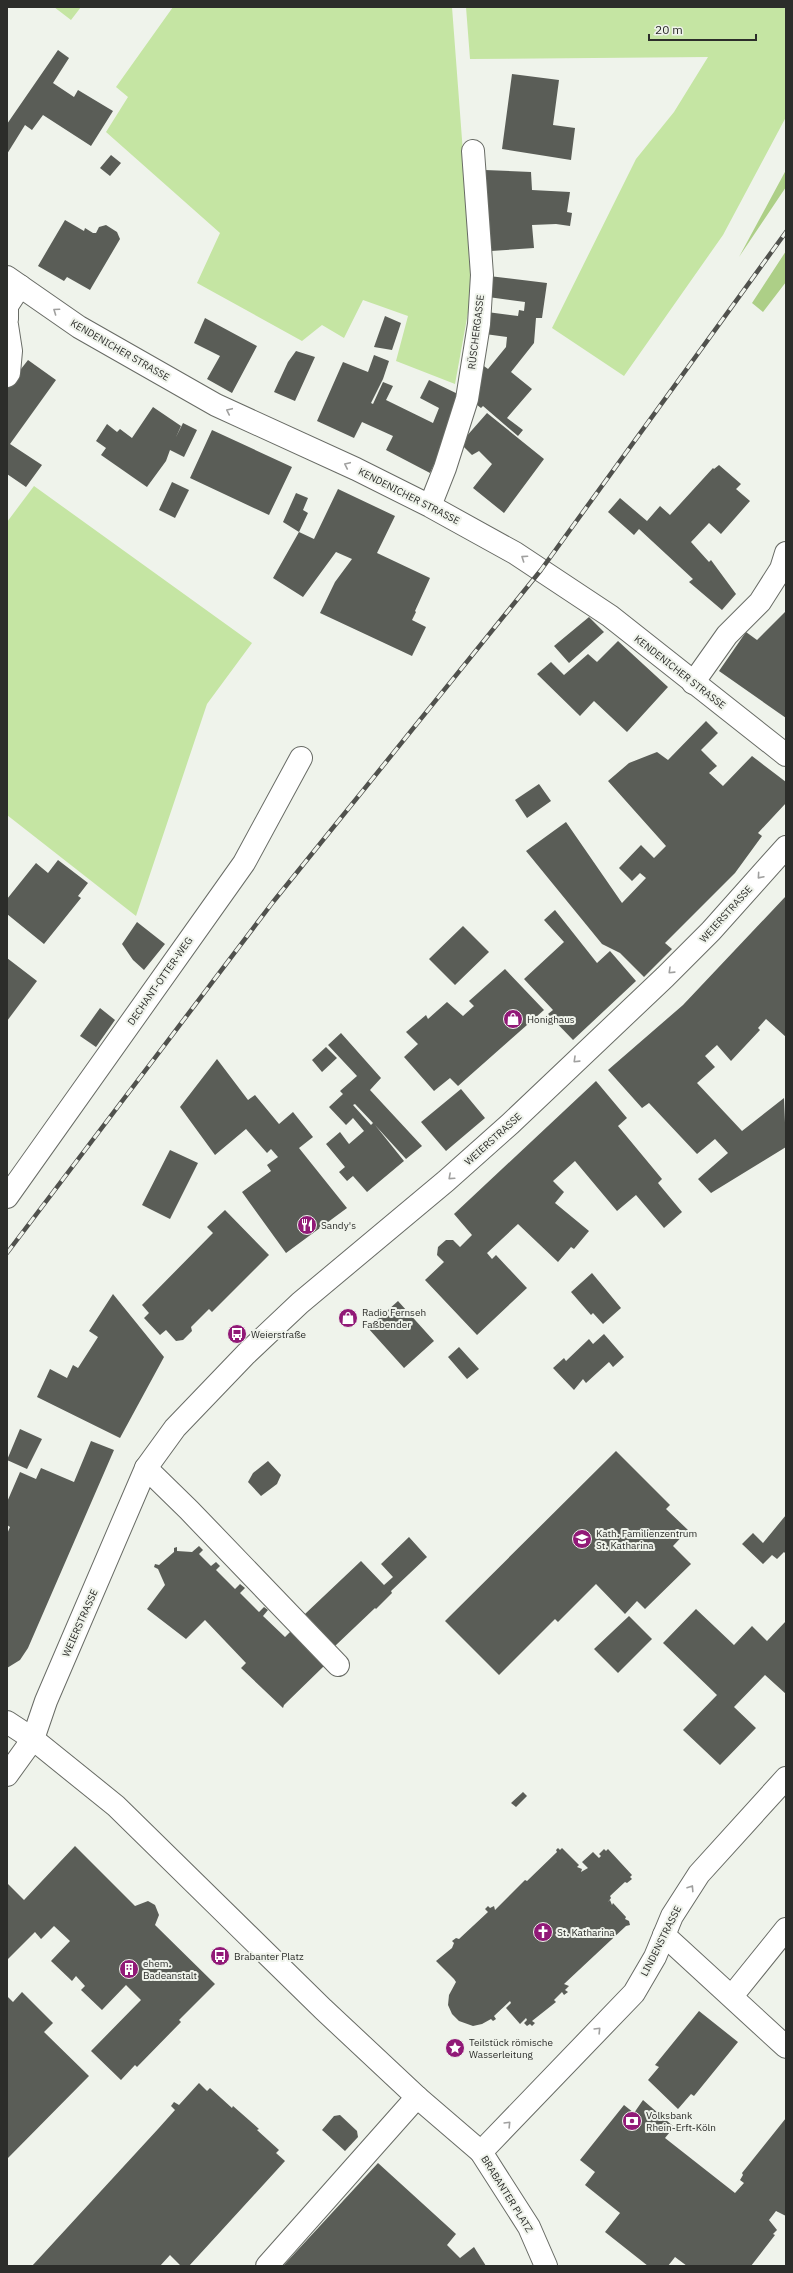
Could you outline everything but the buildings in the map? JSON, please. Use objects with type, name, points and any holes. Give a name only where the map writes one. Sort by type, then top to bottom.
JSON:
[{"type":"street","name":"RÜSCHERGASSE","points":[[430,506],[445,468],[467,399],[479,324],[482,275],[473,151]]},
{"type":"street","name":"KENDENICHER STRASSE","points":[[14,281],[79,327],[216,405],[430,506],[515,553],[610,616],[786,755]]},
{"type":"street","points":[[7,319],[7,306],[14,281]]},
{"type":"street","points":[[7,325],[11,351],[9,373],[7,376]]},
{"type":"street","points":[[693,683],[727,635],[760,602],[781,568],[786,553]]},
{"type":"street","name":"DECHANT-OTTER-WEG","points":[[7,1197],[244,863],[301,758]]},
{"type":"street","name":"WEIERSTRASSE","points":[[7,1775],[33,1739],[46,1701],[146,1468],[175,1428],[246,1354],[300,1303],[446,1181],[510,1124],[712,931],[786,847]]},
{"type":"street","points":[[146,1468],[189,1510],[338,1665]]},
{"type":"street","name":"BRABANTER PLATZ","points":[[7,1722],[33,1739],[116,1806],[242,1931],[417,2097],[481,2152],[529,2227],[546,2266]]},
{"type":"street","name":"LINDENSTRASSE","points":[[481,2152],[634,1993],[655,1957],[672,1916],[699,1874],[786,1778]]},
{"type":"street","points":[[732,1996],[786,1929]]},
{"type":"street","points":[[664,1935],[786,2047]]},
{"type":"street","points":[[267,2266],[417,2097]]},
{"type":"green space","points":[[54,7],[81,7],[71,20]]},
{"type":"green space","points":[[173,7],[452,7],[473,285],[455,384],[396,361],[408,316],[363,300],[344,338],[322,325],[302,341],[197,283],[220,233],[106,132],[128,97],[116,87]]},
{"type":"green space","points":[[466,7],[786,7],[786,117],[723,235],[624,376],[552,328],[636,159],[674,112],[708,57],[470,59]]},
{"type":"green space","points":[[786,170],[786,187],[739,257]]},
{"type":"green space","points":[[786,251],[786,282],[763,312],[752,303]]},
{"type":"green space","points":[[34,486],[252,643],[207,704],[136,916],[7,815],[7,522]]},
{"type":"railway","points":[[7,1253],[273,902],[541,570],[786,232]]},
{"type":"place","name":"Honighaus","points":[[513,1019]]},
{"type":"place","name":"Sandy's","points":[[307,1225]]},
{"type":"place","name":"Radio Fernseh Faßbender","points":[[348,1318]]},
{"type":"place","name":"Weierstraße","points":[[237,1334]]},
{"type":"place","name":"Kath. Familienzentrum St. Katharina","points":[[582,1539]]},
{"type":"place","name":"St. Katharina","points":[[543,1932]]},
{"type":"place","name":"Brabanter Platz","points":[[220,1956]]},
{"type":"place","name":"ehem. Badeanstalt","points":[[129,1969]]},
{"type":"place","name":"Teilstück römische Wasserleitung","points":[[455,2048]]},
{"type":"place","name":"Volksbank Rhein-Erft-Köln","points":[[632,2121]]}]
